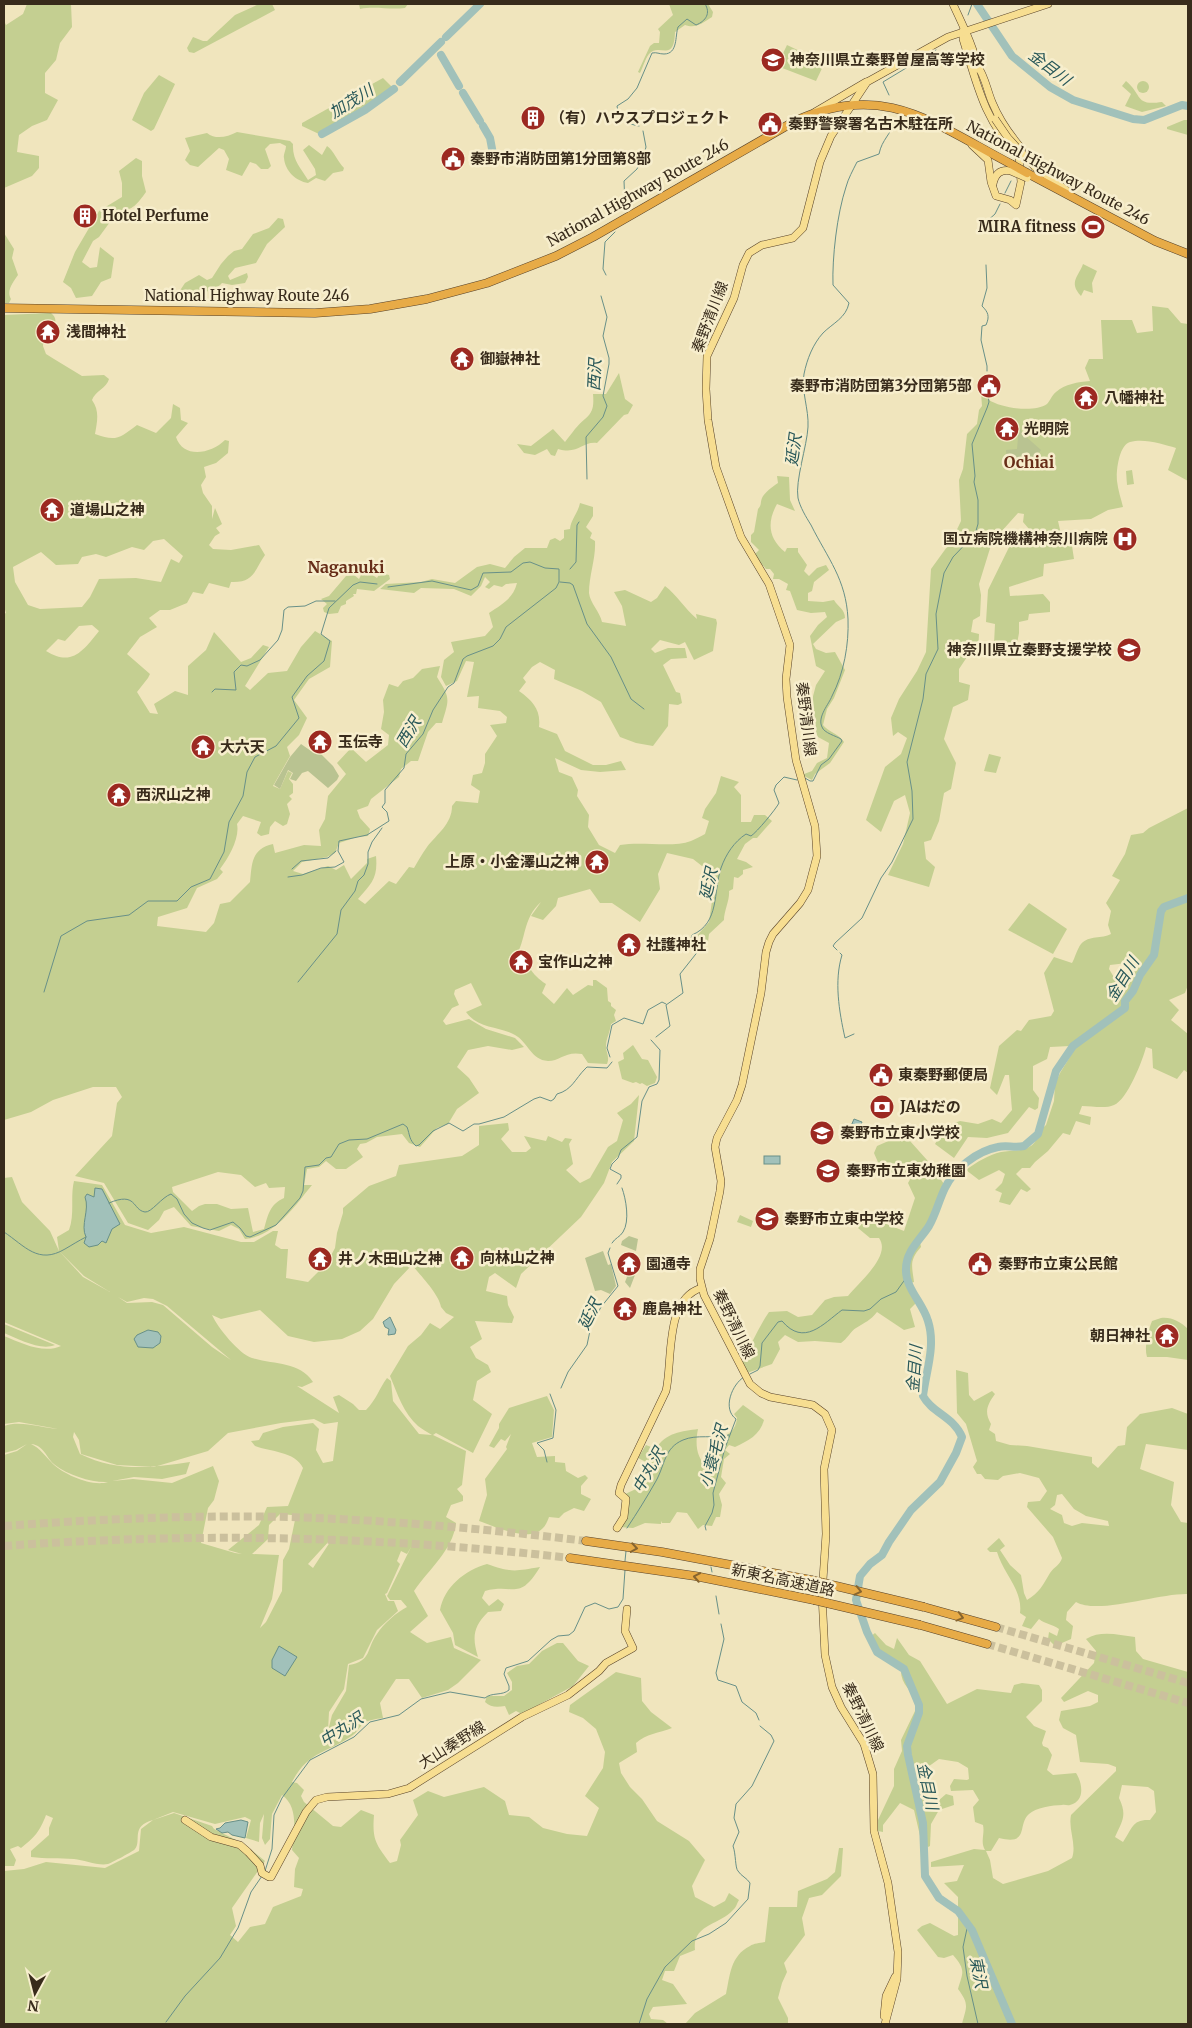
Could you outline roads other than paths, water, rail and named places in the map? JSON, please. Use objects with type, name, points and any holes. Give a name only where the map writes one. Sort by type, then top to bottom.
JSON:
[{"type":"highway","name":"National Highway Route 246","points":[[4,308],[314,313],[370,309],[427,299],[487,283],[556,256],[795,121],[815,112],[850,104],[875,104],[897,108],[933,123],[1025,177],[1059,189],[1155,241],[1188,254]]},
{"type":"highway","name":"新東名高速道路","points":[[586,1541],[662,1552],[811,1580],[924,1607],[996,1627]]},
{"type":"highway","name":"新東名高速道路","points":[[570,1558],[695,1576],[814,1600],[920,1625],[987,1644]]},
{"type":"main road","points":[[953,4],[963,31],[968,37],[984,91],[995,119],[1008,138],[1035,167],[1052,181],[1093,207]]},
{"type":"main road","points":[[815,112],[932,44],[983,24],[1048,4]]},
{"type":"main road","points":[[963,31],[963,39],[988,114],[1000,133],[1020,152]]},
{"type":"main road","points":[[977,66],[982,72],[992,103],[1020,152],[1025,177],[1010,196],[1006,197],[993,190]]},
{"type":"main road","name":"秦野清川線","points":[[866,82],[831,136],[820,162],[803,228],[793,238],[757,246],[746,257],[734,298],[707,356],[706,389],[710,440],[716,467],[741,537],[769,584],[789,641],[790,652],[786,679],[787,697],[796,760],[815,826],[817,856],[808,890],[795,909],[773,934],[766,952],[761,993],[742,1085],[737,1100],[718,1132],[715,1143],[721,1181],[720,1191],[710,1239],[700,1269],[701,1288],[746,1379],[755,1389],[770,1397],[813,1405],[825,1414],[831,1426],[832,1437],[824,1469],[826,1534],[822,1586],[822,1620],[826,1662],[834,1692],[864,1744],[873,1774],[874,1831],[891,1898],[898,1946],[898,1971],[886,1996],[884,2024]]},
{"type":"main road","points":[[968,142],[988,160],[993,190]]},
{"type":"main road","points":[[993,190],[995,177],[999,172],[1011,168]]},
{"type":"main road","points":[[617,1528],[624,1517],[626,1504],[626,1499],[618,1494],[621,1485],[666,1391],[674,1323],[689,1294],[701,1288]]},
{"type":"main road","name":"大山秦野線","points":[[186,1820],[211,1837],[240,1845],[260,1865],[265,1875],[271,1877],[306,1812],[316,1800],[327,1797],[388,1794],[409,1788],[522,1717],[568,1695],[599,1672],[606,1663],[633,1648],[625,1631],[627,1609]]},
{"type":"water","points":[[854,1119],[862,1122],[856,1136],[848,1133]]},
{"type":"water","points":[[764,1156],[780,1156],[780,1164],[764,1164]]},
{"type":"water","points":[[95,1188],[102,1189],[120,1224],[112,1229],[106,1243],[102,1241],[98,1245],[89,1247],[84,1243],[86,1237],[84,1232],[85,1197],[87,1194],[94,1197]]},
{"type":"water","points":[[390,1317],[396,1330],[395,1334],[388,1335],[389,1329],[385,1327],[383,1322]]},
{"type":"water","points":[[148,1330],[158,1332],[161,1336],[160,1343],[153,1348],[138,1347],[134,1339],[137,1335]]},
{"type":"water","points":[[279,1646],[297,1657],[285,1676],[272,1668],[272,1660]]},
{"type":"water","points":[[241,1820],[248,1822],[245,1838],[228,1832],[222,1833],[216,1829],[225,1823]]},
{"type":"waterway","name":"加茂川","points":[[446,37],[480,4]]},
{"type":"waterway","name":"西沢","points":[[639,126],[625,120],[619,114],[617,106],[628,99],[637,88],[652,53],[664,54],[672,51],[678,27],[687,19],[696,25],[705,19],[708,11],[705,4]]},
{"type":"waterway","name":"延沢","points":[[968,15],[972,4]]},
{"type":"waterway","name":"金目川","points":[[977,4],[1012,56],[1050,87],[1073,100],[1133,119],[1144,120],[1182,105],[1188,106]]},
{"type":"waterway","name":"加茂川","points":[[400,82],[441,42]]},
{"type":"waterway","name":"延沢","points":[[889,95],[883,82],[936,50]]},
{"type":"waterway","points":[[441,55],[459,86]]},
{"type":"waterway","name":"加茂川","points":[[322,134],[365,110],[394,89]]},
{"type":"waterway","points":[[463,93],[480,121]]},
{"type":"waterway","name":"延沢","points":[[805,778],[813,781],[821,765],[829,759],[842,741],[823,729],[821,719],[843,668],[847,648],[848,619],[847,605],[840,581],[830,559],[803,512],[798,498],[798,482],[808,427],[803,380],[813,347],[823,333],[845,313],[849,303],[833,285],[836,236],[847,184],[857,162],[879,154],[882,144],[895,120]]},
{"type":"waterway","points":[[483,126],[490,138],[493,154]]},
{"type":"waterway","name":"西沢","points":[[625,205],[624,181],[637,169],[646,147],[643,131]]},
{"type":"waterway","points":[[494,158],[495,161],[501,159]]},
{"type":"waterway","points":[[1005,193],[1011,181]]},
{"type":"waterway","points":[[986,222],[995,214],[1000,204]]},
{"type":"waterway","name":"西沢","points":[[606,275],[603,269],[605,242],[615,232]]},
{"type":"waterway","points":[[986,265],[987,288],[982,306],[987,312],[988,317],[986,325],[982,326],[981,340],[987,371]]},
{"type":"waterway","name":"西沢","points":[[587,479],[586,437],[603,417],[607,406],[603,396],[609,364],[603,336],[607,317],[601,296]]},
{"type":"waterway","points":[[837,950],[833,946],[835,943],[862,918],[913,819],[912,791],[907,762],[923,699],[926,674],[938,649],[936,614],[944,573],[953,557],[975,534],[978,524],[978,500],[974,482],[972,444],[989,402],[986,380]]},
{"type":"waterway","name":"西沢","points":[[570,569],[576,562],[577,525],[579,522]]},
{"type":"waterway","name":"西沢","points":[[288,877],[302,875],[321,868],[335,867],[344,862],[338,851],[339,841],[367,835],[389,821],[387,812],[382,807],[385,803],[385,790],[404,768],[406,754],[423,734],[433,710],[448,687],[454,683],[463,659],[493,646],[500,639],[506,627],[556,588],[559,582],[559,569],[545,568],[530,562],[523,563],[511,572],[483,573],[478,586],[471,590],[432,581],[388,587]]},
{"type":"waterway","points":[[44,992],[61,936],[87,921],[129,915],[148,901],[177,901],[191,887],[210,879],[224,852],[229,822],[243,796],[247,772],[255,757],[276,746],[299,718],[292,697],[307,676],[324,661],[330,641],[321,634],[329,608],[353,585],[360,582],[377,584]]},
{"type":"waterway","points":[[560,582],[573,585],[587,624],[611,657],[631,699],[644,709]]},
{"type":"waterway","points":[[212,692],[215,689],[236,690],[234,672],[241,665],[247,666],[260,660],[278,640],[282,630],[284,610],[288,607],[305,606],[316,601],[335,601]]},
{"type":"waterway","name":"延沢","points":[[656,1037],[670,1026],[666,1005],[683,993],[680,974],[699,950],[691,938],[692,935],[701,930],[711,915],[725,858],[746,834],[751,836],[754,834],[777,806],[779,803],[774,790],[776,785],[784,777],[797,780]]},
{"type":"waterway","points":[[298,982],[337,934],[341,910],[355,891],[358,881],[364,875],[368,864],[368,852],[372,842],[382,828]]},
{"type":"waterway","points":[[292,869],[301,861],[328,858],[336,851]]},
{"type":"waterway","name":"金目川","points":[[1012,2024],[972,1930],[958,1911],[939,1898],[925,1876],[923,1823],[907,1746],[919,1713],[919,1705],[904,1669],[877,1652],[867,1632],[856,1600],[860,1576],[870,1564],[882,1555],[911,1510],[940,1482],[956,1453],[962,1437],[954,1425],[932,1407],[923,1396],[931,1349],[930,1330],[926,1314],[908,1283],[906,1269],[911,1251],[929,1226],[945,1188],[954,1174],[982,1152],[1001,1146],[1024,1146],[1038,1134],[1056,1071],[1073,1046],[1125,1008],[1125,1001],[1154,955],[1161,911],[1164,907],[1188,898]]},
{"type":"waterway","points":[[840,953],[842,955],[838,975],[838,996],[841,1017],[845,1038],[854,1034]]},
{"type":"waterway","points":[[610,1057],[607,1048],[612,1025],[624,1018],[643,1024],[648,1010],[662,1002],[666,1004]]},
{"type":"waterway","name":"延沢","points":[[617,1184],[621,1175],[610,1169],[612,1164],[618,1158],[621,1150],[637,1137],[642,1101],[649,1087],[657,1084],[659,1080],[660,1050],[651,1040]]},
{"type":"waterway","points":[[109,1203],[125,1199],[133,1202],[141,1211],[147,1212],[171,1194],[177,1199],[184,1214],[192,1223],[210,1230],[233,1222],[246,1236],[250,1237],[276,1225],[300,1198],[303,1191],[305,1167],[319,1165],[326,1158],[331,1157],[339,1144],[349,1140],[367,1139],[403,1124],[407,1127],[411,1139],[416,1146],[433,1131],[449,1123],[463,1131],[474,1124],[504,1117],[534,1099],[540,1097],[551,1101],[557,1094],[570,1087],[587,1067],[607,1068],[612,1062]]},
{"type":"waterway","name":"延沢","points":[[612,1243],[623,1232],[626,1222],[626,1204],[622,1188]]},
{"type":"waterway","points":[[4,1232],[32,1252],[47,1255],[65,1249],[86,1237]]},
{"type":"waterway","name":"延沢","points":[[561,1388],[568,1372],[587,1345],[591,1326],[601,1307],[618,1286],[608,1253],[610,1248]]},
{"type":"waterway","name":"小蓑毛沢","points":[[750,1374],[758,1370],[762,1343],[778,1322],[782,1321],[790,1329],[806,1333],[820,1326],[842,1310],[864,1311],[870,1309],[881,1299],[896,1292],[906,1278]]},
{"type":"waterway","name":"小蓑毛沢","points":[[706,1530],[705,1526],[714,1505],[713,1493],[725,1448],[736,1419],[730,1409],[730,1397],[736,1385],[744,1377]]},
{"type":"waterway","name":"延沢","points":[[547,1462],[544,1450],[537,1443],[553,1438],[556,1410],[550,1394]]},
{"type":"waterway","name":"中丸沢","points":[[627,1528],[656,1481],[668,1452],[677,1443],[688,1438],[729,1435]]},
{"type":"waterway","name":"中丸沢","points":[[625,1561],[626,1551]]},
{"type":"waterway","name":"小蓑毛沢","points":[[711,1567],[712,1572]]},
{"type":"waterway","name":"中丸沢","points":[[265,1871],[272,1849],[274,1815],[282,1798],[310,1760],[354,1737],[370,1722],[399,1715],[421,1699],[450,1692],[485,1698],[506,1692],[509,1690],[504,1674],[506,1668],[528,1661],[558,1636],[569,1635],[574,1631],[585,1607],[595,1603],[609,1609],[618,1607],[623,1599],[625,1570]]},
{"type":"waterway","name":"小蓑毛沢","points":[[716,1596],[719,1614]]},
{"type":"waterway","name":"小蓑毛沢","points":[[721,1624],[724,1639],[716,1673],[718,1680],[736,1686],[742,1702],[756,1713],[759,1720]]},
{"type":"waterway","name":"小蓑毛沢","points":[[639,2024],[647,1999],[665,1967],[692,1941],[709,1934],[726,1923],[748,1899],[750,1883],[739,1873],[736,1867],[733,1846],[739,1832],[734,1818],[736,1804],[752,1786],[774,1741],[771,1735],[760,1726]]},
{"type":"waterway","name":"中丸沢","points":[[166,2022],[185,1996],[220,1958],[238,1928],[251,1892],[262,1876]]},
{"type":"waterway","name":"東沢","points":[[968,1924],[963,1947],[967,1976],[978,2024]]},
{"type":"tunnel","points":[[4,1526],[146,1518],[288,1517],[363,1520],[586,1541]]},
{"type":"tunnel","points":[[4,1546],[146,1539],[287,1538],[428,1545],[570,1558]]},
{"type":"tunnel","points":[[996,1627],[1188,1683]]},
{"type":"tunnel","points":[[987,1644],[1188,1703]]},
{"type":"place","name":"神奈川県立秦野曽屋高等学校","points":[[773,60]]},
{"type":"place","name":"（有）ハウスプロジェクト","points":[[533,118]]},
{"type":"place","name":"秦野警察署名古木駐在所","points":[[770,124]]},
{"type":"place","name":"秦野市消防団第1分団第8部","points":[[453,159]]},
{"type":"place","name":"Hotel Perfume","points":[[85,216]]},
{"type":"place","name":"MIRA fitness","points":[[1093,227]]},
{"type":"place","name":"浅間神社","points":[[48,332]]},
{"type":"place","name":"御嶽神社","points":[[462,359]]},
{"type":"place","name":"秦野市消防団第3分団第5部","points":[[989,386]]},
{"type":"place","name":"八幡神社","points":[[1086,398]]},
{"type":"place","name":"光明院","points":[[1007,429]]},
{"type":"place","name":"道場山之神","points":[[52,510]]},
{"type":"place","name":"国立病院機構神奈川病院","points":[[1125,539]]},
{"type":"place","name":"神奈川県立秦野支援学校","points":[[1129,650]]},
{"type":"place","name":"玉伝寺","points":[[320,742]]},
{"type":"place","name":"大六天","points":[[203,747]]},
{"type":"place","name":"西沢山之神","points":[[119,795]]},
{"type":"place","name":"上原・小金澤山之神","points":[[597,862]]},
{"type":"place","name":"社護神社","points":[[629,945]]},
{"type":"place","name":"宝作山之神","points":[[521,962]]},
{"type":"place","name":"東秦野郵便局","points":[[881,1075]]},
{"type":"place","name":"JAはだの","points":[[882,1107]]},
{"type":"place","name":"秦野市立東小学校","points":[[822,1133]]},
{"type":"place","name":"秦野市立東幼稚園","points":[[828,1171]]},
{"type":"place","name":"秦野市立東中学校","points":[[767,1219]]},
{"type":"place","name":"向林山之神","points":[[462,1258]]},
{"type":"place","name":"井ノ木田山之神","points":[[320,1259]]},
{"type":"place","name":"園通寺","points":[[629,1264]]},
{"type":"place","name":"秦野市立東公民館","points":[[980,1264]]},
{"type":"place","name":"鹿島神社","points":[[625,1309]]},
{"type":"place","name":"朝日神社","points":[[1167,1336]]},
{"type":"district","name":"Ochiai","points":[[1029,462]]},
{"type":"district","name":"Naganuki","points":[[346,567]]}]
